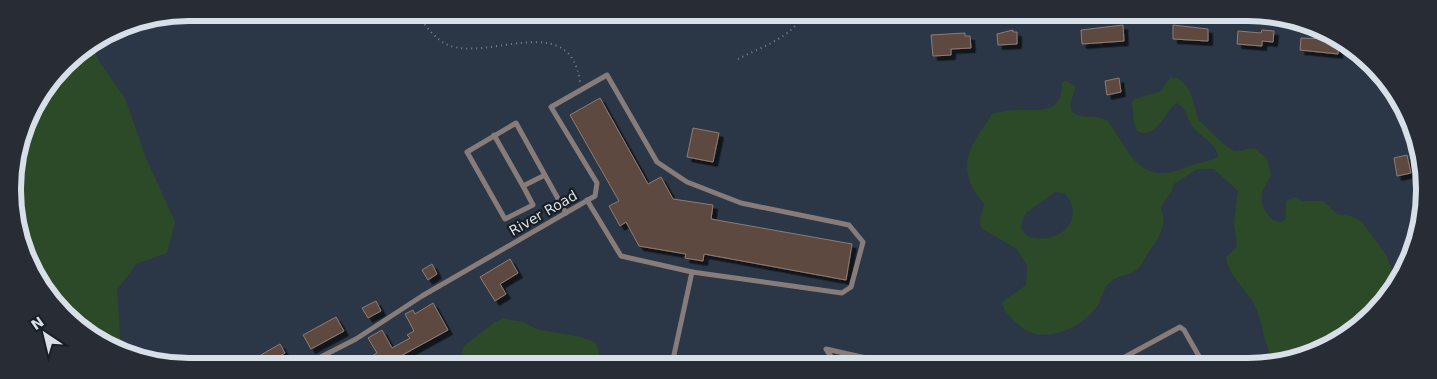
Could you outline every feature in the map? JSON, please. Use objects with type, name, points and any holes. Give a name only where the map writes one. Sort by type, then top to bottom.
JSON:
[{"type":"lane","name":"River Road","points":[[323,358],[422,296],[587,200],[621,256],[692,272],[842,292],[851,287],[863,242],[849,225],[741,203],[687,182],[657,162],[607,75],[581,89]]},
{"type":"lane","points":[[581,89],[551,107],[597,183],[594,196],[587,200]]},
{"type":"lane","points":[[494,136],[533,205],[505,219],[467,152],[494,136],[516,123],[566,213]]},
{"type":"lane","points":[[522,186],[545,175]]},
{"type":"lane","points":[[673,358],[692,272]]},
{"type":"lane","points":[[1123,358],[1180,327],[1184,330],[1200,358]]},
{"type":"lane","points":[[832,358],[826,350],[864,358]]},
{"type":"path","points":[[422,21],[435,37],[447,45],[460,48],[545,42],[566,52],[578,67],[581,89]]},
{"type":"path","points":[[738,59],[784,36],[800,21]]},
{"type":"green space","points":[[94,51],[100,63],[125,98],[146,158],[175,222],[167,253],[136,264],[117,290],[121,343],[87,323],[56,292],[34,254],[27,233],[21,190],[24,157],[34,125],[44,105],[63,79]]},
{"type":"green space","points":[[1170,77],[1178,79],[1183,83],[1191,94],[1199,121],[1222,143],[1236,151],[1255,148],[1267,159],[1271,175],[1263,190],[1262,200],[1268,215],[1276,221],[1281,222],[1286,219],[1286,201],[1295,197],[1303,201],[1323,201],[1337,214],[1351,216],[1362,222],[1386,255],[1393,272],[1374,300],[1358,316],[1322,340],[1302,349],[1271,356],[1253,301],[1231,272],[1226,257],[1237,247],[1234,223],[1238,191],[1214,169],[1197,169],[1174,184],[1172,191],[1164,201],[1161,208],[1163,215],[1162,228],[1154,245],[1140,266],[1137,270],[1111,281],[1096,307],[1087,317],[1069,329],[1048,335],[1029,332],[1020,326],[1009,316],[1002,303],[1026,285],[1027,265],[1017,249],[981,228],[980,220],[984,204],[973,189],[967,167],[968,158],[975,140],[992,114],[1010,110],[1041,110],[1054,106],[1061,93],[1062,82],[1066,81],[1076,86],[1070,104],[1072,112],[1081,116],[1108,121],[1131,156],[1148,170],[1159,173],[1172,172],[1212,160],[1218,156],[1215,148],[1195,129],[1183,108],[1177,103],[1155,129],[1144,133],[1137,131],[1132,102],[1135,99],[1161,91]],"holes":[[[1055,192],[1065,193],[1071,203],[1073,213],[1071,222],[1058,235],[1038,238],[1027,236],[1021,229],[1023,218],[1027,212]]]},
{"type":"green space","points":[[504,318],[523,322],[538,329],[589,340],[596,343],[600,358],[445,358],[461,356],[464,346],[495,322]]},
{"type":"building","points":[[1123,25],[1124,41],[1082,44],[1081,30]]},
{"type":"building","points":[[1173,25],[1208,29],[1208,41],[1173,39]]},
{"type":"building","points":[[1013,30],[1013,32],[1017,32],[1017,44],[998,45],[997,34]]},
{"type":"building","points":[[1262,30],[1274,31],[1273,42],[1262,41],[1262,46],[1237,44],[1238,31],[1261,33]]},
{"type":"building","points":[[965,33],[965,36],[970,36],[971,48],[951,49],[951,55],[933,56],[931,35]]},
{"type":"building","points":[[1301,38],[1321,39],[1338,48],[1338,54],[1300,50]]},
{"type":"building","points":[[1119,78],[1121,92],[1107,95],[1105,81]]},
{"type":"building","points":[[600,98],[648,184],[661,177],[673,199],[713,205],[711,219],[852,244],[846,280],[704,254],[703,261],[685,258],[686,254],[639,246],[626,222],[620,226],[609,206],[619,201],[570,115]]},
{"type":"building","points":[[693,128],[719,133],[713,162],[687,157]]},
{"type":"building","points":[[1407,155],[1411,173],[1397,176],[1394,158]]},
{"type":"building","points":[[510,259],[518,273],[500,284],[506,294],[495,301],[480,277]]},
{"type":"building","points":[[432,264],[437,274],[428,280],[422,270]]},
{"type":"building","points":[[376,301],[381,311],[368,318],[362,308]]},
{"type":"building","points":[[433,303],[448,330],[397,358],[368,358],[377,353],[368,338],[382,330],[392,348],[410,338],[407,335],[414,331],[405,314],[413,310],[415,314]]},
{"type":"building","points":[[336,317],[344,331],[311,349],[303,335]]},
{"type":"building","points":[[280,344],[285,353],[276,358],[256,358]]}]
